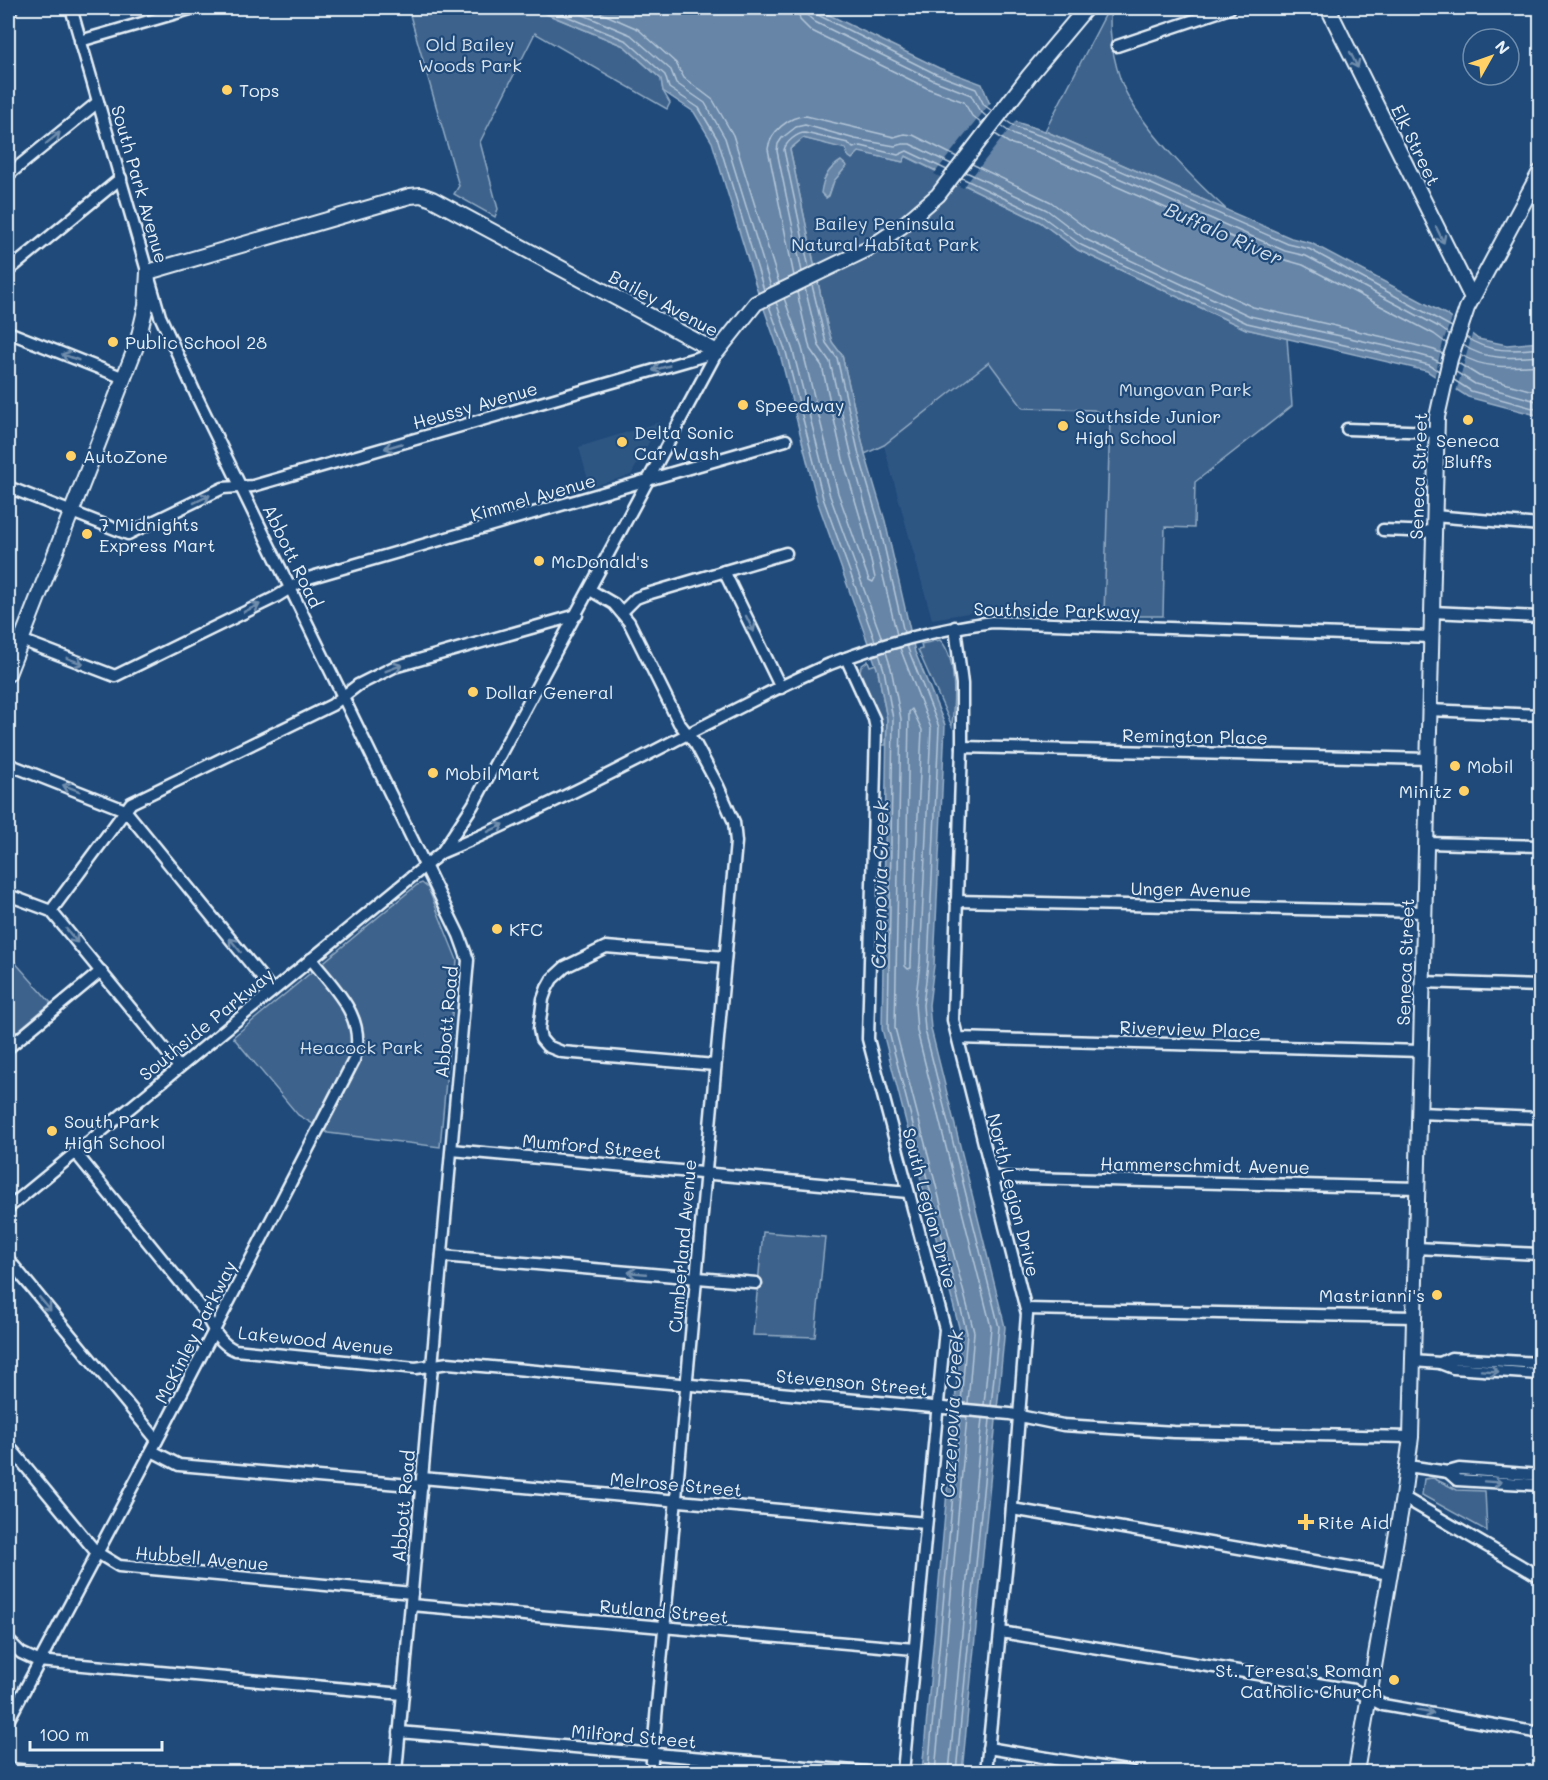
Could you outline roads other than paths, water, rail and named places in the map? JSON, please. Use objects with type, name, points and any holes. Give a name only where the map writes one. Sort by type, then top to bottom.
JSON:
[{"type":"main road","name":"Bailey Avenue","points":[[148,272],[410,196],[421,195],[717,352],[756,303],[868,249],[902,226],[938,195],[1004,108],[1086,8]]},
{"type":"main road","name":"Elk Street","points":[[1328,8],[1469,303]]},
{"type":"main road","name":"Seneca Street","points":[[1356,1773],[1411,1437],[1437,412],[1449,359],[1469,303],[1540,172]]},
{"type":"main road","name":"South Park Avenue","points":[[8,674],[137,344],[146,306],[148,272]]},
{"type":"street","points":[[8,11],[12,8]]},
{"type":"street","name":"South Park Avenue","points":[[71,8],[148,272]]},
{"type":"street","points":[[80,41],[194,8]]},
{"type":"street","points":[[1117,46],[1230,8]]},
{"type":"street","points":[[8,175],[98,102]]},
{"type":"street","points":[[8,271],[121,178]]},
{"type":"street","name":"Abbott Road","points":[[148,272],[159,316],[426,866],[459,935],[468,960],[396,1773]]},
{"type":"street","points":[[8,332],[124,378]]},
{"type":"street","points":[[426,866],[442,852],[469,814],[717,352]]},
{"type":"street","name":"Heussy Avenue","points":[[8,487],[128,534],[223,488],[232,486],[241,488],[264,483],[717,352]]},
{"type":"street","points":[[1347,429],[1436,432]]},
{"type":"street","name":"Kimmel Avenue","points":[[21,640],[115,676],[276,597],[305,579],[786,440]]},
{"type":"street","points":[[1434,516],[1540,525]]},
{"type":"street","points":[[1383,530],[1434,532]]},
{"type":"street","points":[[590,590],[614,604],[622,612],[636,598],[644,595],[786,553]]},
{"type":"street","points":[[724,571],[781,688]]},
{"type":"street","name":"Cumberland Avenue","points":[[622,612],[634,631],[679,723],[696,745],[718,786],[736,831],[651,1773]]},
{"type":"street","points":[[1432,612],[1540,617]]},
{"type":"street","points":[[51,911],[125,810],[141,797],[332,705],[358,685],[394,668],[577,615]]},
{"type":"street","name":"Southside Parkway","points":[[442,852],[582,787],[688,733],[846,658],[955,627],[992,622],[1432,637]]},
{"type":"street","name":"North Legion Drive","points":[[955,627],[962,684],[962,747],[953,1020],[1026,1309],[1015,1415],[1012,1509],[986,1773]]},
{"type":"street","name":"South Legion Drive","points":[[846,658],[874,719],[876,729],[868,1039],[945,1329],[940,1407],[926,1523],[903,1773]]},
{"type":"street","points":[[1429,710],[1540,715]]},
{"type":"street","name":"Remington Place","points":[[962,747],[1428,759]]},
{"type":"street","points":[[8,764],[125,810],[272,990]]},
{"type":"street","points":[[1427,843],[1540,846]]},
{"type":"street","name":"Southside Parkway","points":[[8,1208],[426,866]]},
{"type":"street","points":[[8,895],[51,911],[179,1067]]},
{"type":"street","name":"Unger Avenue","points":[[956,901],[1425,912]]},
{"type":"street","points":[[716,1065],[562,1052],[547,1046],[541,1039],[539,1029],[543,999],[552,979],[565,967],[606,947],[725,957]]},
{"type":"street","name":"McKinley Parkway","points":[[8,1720],[345,1080],[357,1050],[358,1032],[355,1021],[311,959]]},
{"type":"street","points":[[8,1048],[101,971]]},
{"type":"street","points":[[1423,982],[1540,986]]},
{"type":"street","name":"Riverview Place","points":[[958,1038],[1421,1052]]},
{"type":"street","points":[[1419,1113],[1540,1118]]},
{"type":"street","name":"Mumford Street","points":[[452,1150],[908,1192]]},
{"type":"street","name":"Lakewood Avenue","points":[[75,1152],[202,1310],[224,1346],[234,1350],[416,1368],[433,1366]]},
{"type":"street","name":"Hammerschmidt Avenue","points":[[992,1177],[1417,1188]]},
{"type":"street","points":[[1416,1248],[1540,1254]]},
{"type":"street","points":[[442,1256],[756,1283]]},
{"type":"street","points":[[8,1259],[154,1445]]},
{"type":"street","points":[[1026,1309],[1414,1317]]},
{"type":"street","points":[[1440,1363],[1451,1358],[1540,1363]]},
{"type":"street","points":[[1413,1361],[1440,1363],[1453,1368],[1540,1374]]},
{"type":"street","name":"Stevenson Street","points":[[433,1366],[448,1363],[686,1383],[1015,1415],[1063,1425],[1174,1432],[1411,1437]]},
{"type":"street","name":"Hubbell Avenue","points":[[8,1445],[96,1552],[113,1564],[130,1568],[412,1593]]},
{"type":"street","name":"Melrose Street","points":[[154,1445],[164,1459],[179,1465],[676,1500],[926,1523]]},
{"type":"street","points":[[1408,1466],[1448,1472],[1459,1469],[1540,1475]]},
{"type":"street","points":[[1448,1472],[1457,1480],[1540,1485]]},
{"type":"street","points":[[1403,1497],[1540,1577]]},
{"type":"street","points":[[1012,1509],[1390,1574]]},
{"type":"street","name":"Rutland Street","points":[[411,1605],[914,1649]]},
{"type":"street","points":[[1000,1632],[1354,1690],[1383,1705],[1540,1732]]},
{"type":"street","points":[[8,1640],[21,1653],[38,1662],[403,1694]]},
{"type":"street","name":"Milford Street","points":[[399,1732],[866,1773]]},
{"type":"street","points":[[988,1748],[1132,1773]]},
{"type":"street","points":[[8,1769],[45,1773]]},
{"type":"water","name":"Buffalo River","points":[[532,8],[815,8],[939,68],[982,84],[989,102],[1019,123],[1045,131],[1291,238],[1311,243],[1447,315],[1478,339],[1507,345],[1540,342],[1540,416],[1468,397],[1427,371],[1246,329],[1078,250],[1040,222],[906,156],[903,162],[859,152],[852,159],[848,156],[846,149],[803,138],[790,149],[827,325],[832,342],[842,355],[865,454],[885,521],[915,652],[945,725],[934,965],[929,1005],[931,1029],[1005,1327],[962,1772],[922,1772],[961,1335],[882,1029],[887,719],[878,671],[817,500],[780,354],[756,286],[712,142],[694,112],[663,91],[661,79],[624,46]]},
{"type":"water","points":[[841,161],[847,166],[834,181],[829,196],[826,198],[821,193],[825,178],[829,171]]},
{"type":"place","name":"Tops","points":[[227,90]]},
{"type":"place","name":"Public School 28","points":[[113,342]]},
{"type":"place","name":"Speedway","points":[[743,405]]},
{"type":"place","name":"Seneca Bluffs","points":[[1468,420]]},
{"type":"place","name":"Southside Junior High School","points":[[1063,426]]},
{"type":"place","name":"Delta Sonic Car Wash","points":[[622,442]]},
{"type":"place","name":"AutoZone","points":[[71,456]]},
{"type":"place","name":"7 Midnights Express Mart","points":[[87,534]]},
{"type":"place","name":"McDonald's","points":[[539,561]]},
{"type":"place","name":"Dollar General","points":[[473,692]]},
{"type":"place","name":"Mobil","points":[[1455,766]]},
{"type":"place","name":"Mobil Mart","points":[[433,773]]},
{"type":"place","name":"Minitz","points":[[1464,791]]},
{"type":"place","name":"KFC","points":[[497,929]]},
{"type":"place","name":"South Park High School","points":[[52,1131]]},
{"type":"place","name":"Mastrianni's","points":[[1437,1295]]},
{"type":"place","name":"Rite Aid","points":[[1306,1522]]},
{"type":"place","name":"St. Teresa's Roman Catholic Church","points":[[1394,1680]]},
{"type":"park label","name":"Old Bailey Woods Park","points":[[470,54]]},
{"type":"park label","name":"Bailey Peninsula Natural Habitat Park","points":[[885,233]]},
{"type":"park label","name":"Mungovan Park","points":[[1185,389]]},
{"type":"park label","name":"Heacock Park","points":[[361,1047]]},
{"type":"water label","name":"Cazenovia Creek","points":[[879,885]]},
{"type":"water label","name":"Cazenovia Creek","points":[[951,1414]]}]
